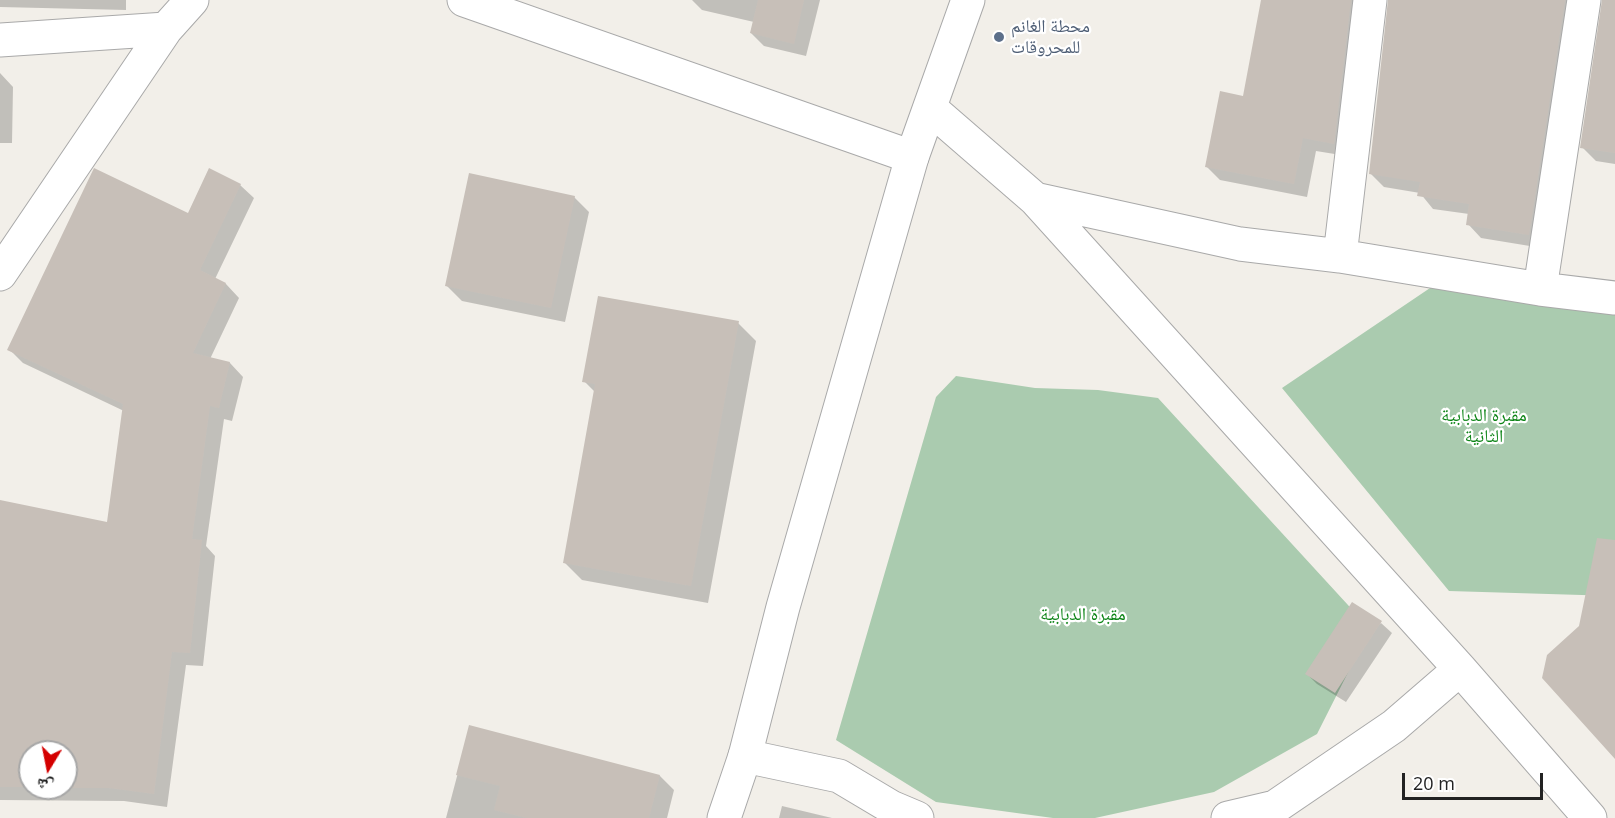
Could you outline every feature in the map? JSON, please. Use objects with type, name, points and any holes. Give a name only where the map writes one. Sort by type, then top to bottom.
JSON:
[{"type":"street","points":[[1,271],[166,29],[192,0]]},
{"type":"street","points":[[464,0],[912,157]]},
{"type":"street","points":[[724,818],[745,756],[783,607],[912,157],[968,0]]},
{"type":"street","points":[[1340,256],[1370,0]]},
{"type":"street","points":[[1540,289],[1584,0]]},
{"type":"street","points":[[0,40],[166,29]]},
{"type":"street","points":[[930,108],[1035,199],[1460,669],[1590,818]]},
{"type":"street","points":[[1035,199],[1240,244],[1340,256],[1540,289],[1615,298]]},
{"type":"street","points":[[1228,818],[1275,807],[1394,726],[1460,669]]},
{"type":"street","points":[[745,756],[839,776],[891,807],[917,818]]},
{"type":"green space","name":"مقبرة الدبابية الثانية","points":[[1433,286],[1615,314],[1615,596],[1449,591],[1282,388]]},
{"type":"green space","name":"مقبرة الدبابية","points":[[956,376],[1035,388],[1098,390],[1158,398],[1370,629],[1317,734],[1214,792],[1095,818],[1053,818],[936,802],[836,740],[936,397]]},
{"type":"building","points":[[758,0],[804,0],[794,44],[750,33]]},
{"type":"building","points":[[1261,0],[1351,0],[1334,144],[1303,138],[1294,184],[1205,167],[1220,91],[1243,96]]},
{"type":"building","points":[[1388,0],[1565,0],[1529,235],[1466,225],[1469,204],[1417,196],[1420,182],[1369,174]]},
{"type":"building","points":[[1602,0],[1615,0],[1615,153],[1580,148]]},
{"type":"building","points":[[94,168],[188,213],[209,168],[241,184],[200,270],[226,283],[193,353],[230,362],[219,408],[210,406],[192,539],[202,540],[190,653],[172,652],[154,794],[109,788],[78,788],[78,740],[18,740],[18,787],[0,787],[0,500],[107,522],[123,404],[7,350]]},
{"type":"building","points":[[469,173],[575,196],[551,308],[445,286]]},
{"type":"building","points":[[598,296],[739,321],[691,586],[563,563],[595,384],[582,382]]},
{"type":"building","points":[[1597,538],[1615,540],[1615,759],[1542,678],[1547,655],[1579,626]]},
{"type":"building","points":[[1352,602],[1382,621],[1335,693],[1305,674]]},
{"type":"building","points":[[469,725],[660,775],[649,818],[527,818],[494,810],[500,786],[456,775]]},
{"type":"place","name":"محطة الغانم للمحروقات","points":[[999,37]]}]
